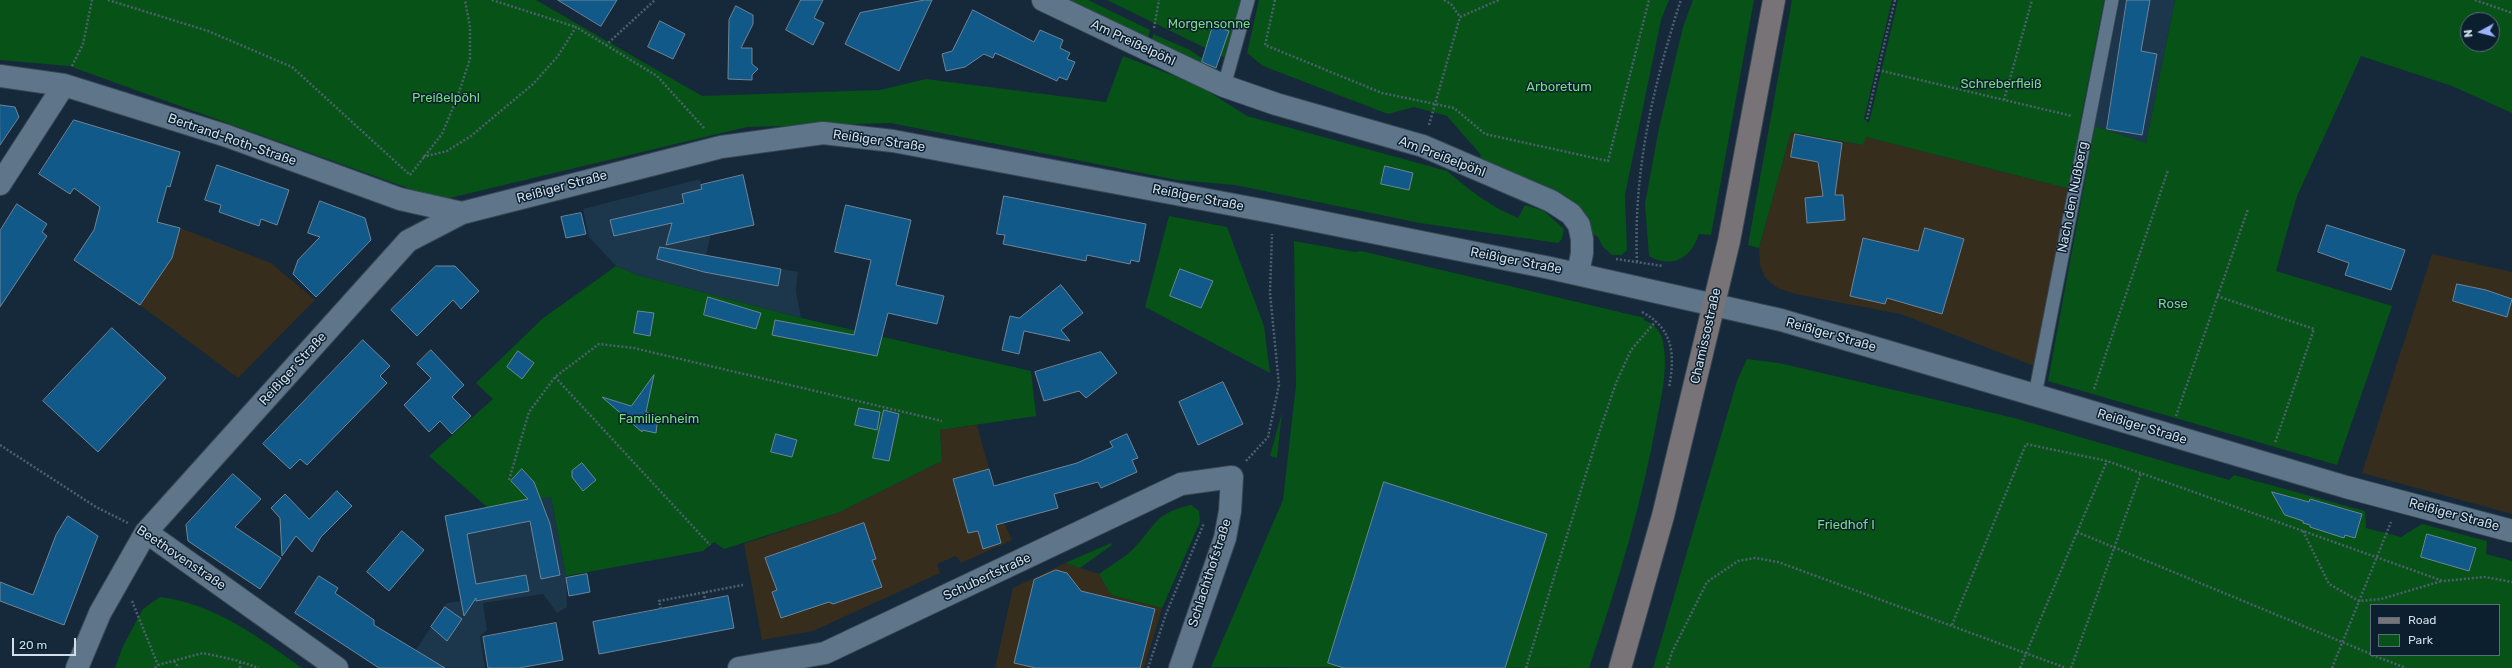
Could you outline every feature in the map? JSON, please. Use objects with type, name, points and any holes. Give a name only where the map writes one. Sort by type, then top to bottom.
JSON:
[{"type":"street","name":"Am Preißelpöhl","points":[[1043,0],[1224,86],[1276,104],[1422,146],[1551,201],[1571,214],[1579,225],[1582,239],[1582,253],[1578,274]]},
{"type":"street","name":"Chamissostraße","points":[[1620,668],[1663,516],[1729,242],[1774,0]]},
{"type":"street","name":"Bertrand-Roth-Straße","points":[[0,76],[64,85],[227,136],[400,199],[462,213]]},
{"type":"street","points":[[0,184],[64,85]]},
{"type":"street","name":"Reißiger Straße","points":[[77,668],[100,613],[146,532],[408,241],[462,213],[721,147],[823,133],[893,140],[1272,212],[1578,274],[1781,320],[2268,464],[2512,531]]},
{"type":"street","name":"Schubertstraße","points":[[739,668],[824,661],[1181,484],[1232,477]]},
{"type":"street","name":"Schlachthofstraße","points":[[1180,668],[1224,538],[1230,511],[1232,477]]},
{"type":"street","name":"Beethovenstraße","points":[[146,532],[337,668]]},
{"type":"lane","points":[[1224,86],[1248,0]]},
{"type":"lane","name":"Nach den Nußberg","points":[[2035,395],[2112,0]]},
{"type":"path","points":[[64,85],[82,44],[92,0]]},
{"type":"path","points":[[108,0],[208,31],[292,67],[410,175]]},
{"type":"path","points":[[400,199],[401,188],[423,157],[442,134],[457,98],[470,59],[470,27],[465,0]]},
{"type":"path","points":[[492,0],[576,27],[657,76],[721,147]]},
{"type":"path","points":[[606,45],[655,0]]},
{"type":"path","points":[[1159,0],[1153,27],[1160,31]]},
{"type":"path","points":[[1275,0],[1265,45],[1382,93],[1454,108],[1485,134],[1608,161],[1649,0]]},
{"type":"path","points":[[1444,0],[1451,4],[1460,17]]},
{"type":"path","points":[[1460,17],[1499,0]]},
{"type":"path","points":[[1637,262],[1636,234],[1640,166],[1655,87],[1682,0]]},
{"type":"path","points":[[1867,119],[1895,0]]},
{"type":"path","points":[[2004,100],[2032,0]]},
{"type":"path","points":[[2475,0],[2512,13]]},
{"type":"path","points":[[1422,146],[1460,17]]},
{"type":"path","points":[[423,157],[447,150],[477,132],[533,84],[558,56],[576,27]]},
{"type":"path","points":[[1878,70],[2088,120]]},
{"type":"path","points":[[2087,410],[2168,170]]},
{"type":"path","points":[[2169,435],[2248,209]]},
{"type":"path","points":[[1232,477],[1268,437],[1279,385],[1270,293],[1272,233],[1279,235]]},
{"type":"path","points":[[1610,257],[1663,266]]},
{"type":"path","points":[[2217,296],[2314,329],[2268,464]]},
{"type":"path","points":[[1636,310],[1656,321],[1666,332],[1669,341]]},
{"type":"path","points":[[1526,668],[1594,448],[1616,383],[1631,350],[1656,321]]},
{"type":"path","points":[[509,480],[529,412],[555,377],[599,344],[634,348],[942,421]]},
{"type":"path","points":[[555,377],[710,545]]},
{"type":"path","points":[[1952,625],[2026,444],[2107,461],[2443,581]]},
{"type":"path","name":"Beethovenstraße","points":[[0,445],[96,507],[146,532]]},
{"type":"path","points":[[2020,668],[2107,461]]},
{"type":"path","points":[[2071,668],[2141,473]]},
{"type":"path","points":[[2332,668],[2399,501]]},
{"type":"path","points":[[1148,668],[1166,614],[1205,522]]},
{"type":"path","points":[[2303,531],[2329,584],[2359,601],[2381,599],[2443,581],[2485,577],[2512,582]]},
{"type":"path","points":[[2077,532],[2370,654]]},
{"type":"path","points":[[1667,668],[1672,652],[1707,582],[1738,561],[1755,558],[1778,562],[2066,668]]},
{"type":"path","points":[[122,574],[158,665]]},
{"type":"path","points":[[661,609],[659,601],[743,585]]},
{"type":"path","points":[[704,592],[705,601]]},
{"type":"path","points":[[155,668],[158,665],[203,653],[259,668]]},
{"type":"path","points":[[2375,656],[2406,668]]},
{"type":"path","points":[[174,661],[179,668]]},
{"type":"path","points":[[240,662],[240,668]]},
{"type":"shaded area","points":[[2120,0],[2175,0],[2146,143],[2095,126]]},
{"type":"shaded area","points":[[1791,132],[1862,145],[1866,137],[2070,189],[2034,366],[1901,314],[1800,295],[1779,289],[1771,283],[1764,276],[1760,265],[1759,248]]},
{"type":"shaded area","points":[[700,179],[710,226],[710,238],[706,255],[798,272],[796,291],[801,318],[637,275],[616,266],[589,237],[583,209]]},
{"type":"shaded area","points":[[102,201],[120,211],[180,228],[271,263],[315,300],[238,378],[140,305],[74,260],[94,230]]},
{"type":"shaded area","points":[[2432,254],[2512,272],[2512,514],[2362,473]]},
{"type":"shaded area","points":[[977,425],[1004,523],[1012,540],[961,563],[956,556],[937,564],[940,573],[813,631],[762,640],[744,544],[840,512],[942,461],[940,430]]},
{"type":"shaded area","points":[[551,497],[566,576],[567,607],[557,613],[543,594],[483,603],[487,630],[480,636],[485,668],[404,668],[447,603],[461,601],[445,516]]},
{"type":"shaded area","points":[[1065,563],[1099,574],[1111,595],[1162,608],[1144,668],[995,668],[1013,588]]},
{"type":"green space","name":"Preißelpöhl","points":[[0,0],[536,0],[702,96],[880,90],[926,79],[1106,102],[1123,56],[1198,85],[1247,116],[1447,171],[1481,198],[1508,214],[1518,218],[1525,205],[1544,211],[1564,229],[1562,239],[1558,243],[1420,223],[1235,185],[1177,180],[891,123],[747,127],[441,200],[69,66],[0,60]]},
{"type":"green space","points":[[1061,0],[1088,0],[1150,30],[1148,40]]},
{"type":"green space","name":"Morgensonne","points":[[1107,0],[1242,0],[1224,57]]},
{"type":"green space","name":"Arboretum","points":[[1259,0],[1669,0],[1661,20],[1625,195],[1627,250],[1622,255],[1612,255],[1603,247],[1598,237],[1590,232],[1573,204],[1537,182],[1479,161],[1481,155],[1447,116],[1414,107],[1388,114],[1263,66],[1247,53]]},
{"type":"green space","points":[[1693,0],[1754,0],[1711,235],[1699,234],[1696,242],[1686,255],[1680,259],[1666,261],[1658,260],[1649,256],[1645,204],[1659,128],[1683,27]]},
{"type":"green space","name":"Schreberfleiß","points":[[1792,0],[1892,0],[1864,119],[1869,123],[1898,0],[2104,0],[2081,118],[2070,189],[1866,137],[1863,145],[1791,132],[1759,248],[1748,245]]},
{"type":"green space","name":"Rose","points":[[2175,0],[2512,0],[2512,113],[2452,86],[2361,56],[2297,196],[2276,271],[2392,306],[2337,465],[2048,381],[2095,126],[2146,143]]},
{"type":"green space","points":[[1153,34],[1190,50],[1220,71],[1218,75],[1152,43]]},
{"type":"green space","points":[[1169,216],[1227,227],[1264,326],[1270,373],[1145,307]]},
{"type":"green space","points":[[1294,241],[1355,252],[1361,251],[1645,318],[1643,320],[1655,326],[1662,338],[1664,348],[1665,368],[1663,389],[1651,451],[1628,545],[1589,668],[1211,667],[1283,500],[1296,385]]},
{"type":"green space","name":"Familienheim","points":[[616,266],[637,275],[801,318],[1031,371],[1036,416],[940,430],[942,461],[840,512],[724,549],[714,542],[703,551],[566,576],[551,497],[506,506],[487,507],[429,456],[493,399],[476,383],[542,319]]},
{"type":"green space","name":"Friedhof I","points":[[1747,359],[1779,363],[2014,418],[2229,480],[2234,475],[2365,511],[2366,528],[2401,537],[2422,524],[2487,541],[2486,554],[2512,561],[2512,668],[1653,668],[1737,381]]},
{"type":"green space","points":[[1282,412],[1277,458],[1270,456]]},
{"type":"green space","points":[[1191,505],[1199,511],[1200,522],[1162,608],[1111,595],[1099,574],[1132,550],[1164,515],[1179,508]]},
{"type":"green space","points":[[1111,543],[1112,545],[1080,568],[1065,563]]},
{"type":"green space","points":[[160,597],[180,601],[217,614],[252,634],[302,668],[115,668],[123,646],[143,609]]},
{"type":"building","points":[[558,0],[617,0],[601,26]]},
{"type":"building","points":[[801,0],[823,0],[814,18],[824,23],[813,45],[786,30]]},
{"type":"building","points":[[925,0],[932,0],[899,71],[845,44],[860,13]]},
{"type":"building","points":[[2127,0],[2150,0],[2141,51],[2157,54],[2142,135],[2107,129]]},
{"type":"building","points":[[736,6],[753,15],[753,24],[741,48],[752,48],[752,64],[758,69],[752,75],[752,80],[728,79],[729,20]]},
{"type":"building","points":[[973,10],[1034,42],[1040,30],[1063,40],[1060,48],[1070,53],[1067,59],[1075,62],[1067,80],[1059,77],[1057,81],[995,53],[993,58],[984,54],[965,67],[946,71],[942,54],[952,51]]},
{"type":"building","points":[[660,21],[685,34],[673,59],[648,47]]},
{"type":"building","points":[[1213,26],[1229,31],[1216,68],[1202,62]]},
{"type":"building","points":[[0,105],[15,107],[19,117],[0,145]]},
{"type":"building","points":[[74,120],[180,152],[170,187],[167,186],[157,222],[180,228],[172,258],[140,305],[74,260],[94,230],[100,207],[74,188],[70,194],[39,174]]},
{"type":"building","points":[[1795,134],[1842,143],[1835,195],[1843,195],[1845,220],[1807,223],[1805,198],[1823,196],[1818,162],[1791,157]]},
{"type":"building","points":[[217,165],[289,190],[277,225],[261,219],[259,226],[219,212],[221,205],[205,200]]},
{"type":"building","points":[[1385,166],[1413,173],[1409,190],[1381,184]]},
{"type":"building","points":[[743,175],[754,225],[666,245],[672,223],[614,236],[610,220],[684,203],[682,194],[702,189],[701,185]]},
{"type":"building","points":[[1004,196],[1146,224],[1139,262],[1131,260],[1130,264],[1087,255],[1086,261],[1003,244],[1005,235],[997,234]]},
{"type":"building","points":[[320,201],[365,218],[371,240],[316,297],[293,274],[298,260],[320,237],[308,233]]},
{"type":"building","points":[[17,204],[47,224],[42,232],[47,236],[0,307],[0,231]]},
{"type":"building","points":[[846,205],[911,220],[896,285],[944,296],[937,324],[888,313],[877,356],[772,335],[775,320],[854,335],[871,260],[835,252]]},
{"type":"building","points":[[581,213],[586,234],[566,238],[561,217]]},
{"type":"building","points":[[2327,225],[2405,250],[2391,290],[2345,275],[2349,263],[2318,252]]},
{"type":"building","points":[[1925,228],[1964,239],[1942,314],[1887,298],[1885,304],[1850,296],[1863,238],[1918,251]]},
{"type":"building","points":[[660,247],[781,269],[778,286],[704,272],[657,259]]},
{"type":"building","points":[[436,266],[455,266],[479,291],[461,309],[453,300],[417,336],[391,310]]},
{"type":"building","points":[[1180,269],[1213,281],[1201,308],[1170,296]]},
{"type":"building","points":[[2457,284],[2486,290],[2512,299],[2507,317],[2453,301]]},
{"type":"building","points":[[1061,285],[1083,313],[1061,330],[1070,341],[1024,331],[1019,354],[1002,350],[1010,316],[1019,318]]},
{"type":"building","points":[[708,297],[761,313],[756,329],[704,315]]},
{"type":"building","points":[[638,311],[654,313],[650,336],[634,333]]},
{"type":"building","points":[[112,328],[166,378],[98,452],[43,401]]},
{"type":"building","points":[[363,340],[390,366],[380,376],[387,383],[307,465],[300,459],[290,469],[263,444]]},
{"type":"building","points":[[431,350],[464,385],[452,397],[471,416],[452,434],[440,421],[429,432],[404,405],[431,378],[417,364]]},
{"type":"building","points":[[518,351],[534,363],[522,379],[507,367]]},
{"type":"building","points":[[1101,352],[1117,373],[1086,398],[1079,391],[1044,401],[1035,372]]},
{"type":"building","points":[[654,375],[646,412],[658,416],[656,433],[642,430],[642,432],[602,397],[631,406]]},
{"type":"building","points":[[1223,382],[1243,424],[1198,445],[1179,402]]},
{"type":"building","points":[[859,408],[880,412],[877,430],[855,425]]},
{"type":"building","points":[[884,410],[899,414],[889,461],[873,458]]},
{"type":"building","points":[[776,434],[797,440],[792,457],[771,452]]},
{"type":"building","points":[[1127,434],[1138,458],[1132,460],[1137,472],[1101,488],[1098,482],[1054,494],[1058,508],[996,525],[1001,543],[983,549],[978,531],[968,533],[953,479],[989,469],[994,486],[1077,463],[1113,447],[1110,442]]},
{"type":"building","points":[[582,463],[596,480],[583,491],[572,477],[572,471]]},
{"type":"building","points":[[522,469],[534,482],[550,524],[560,575],[541,579],[530,521],[467,534],[476,584],[526,575],[529,591],[476,601],[476,598],[464,616],[445,516],[528,499],[511,481]]},
{"type":"building","points":[[233,474],[261,499],[235,527],[281,558],[260,589],[188,541],[186,525]]},
{"type":"building","points":[[1384,482],[1547,534],[1505,668],[1344,668],[1328,663]]},
{"type":"building","points":[[337,491],[352,506],[321,537],[312,552],[296,536],[282,556],[280,518],[271,508],[285,494],[309,519]]},
{"type":"building","points":[[2272,492],[2309,502],[2310,499],[2362,514],[2355,538],[2345,535],[2344,538],[2310,527],[2310,525],[2303,523],[2303,521],[2285,515]]},
{"type":"building","points":[[68,516],[98,536],[64,625],[0,601],[0,582],[33,595],[56,535]]},
{"type":"building","points":[[864,523],[876,559],[872,560],[882,587],[833,604],[829,602],[781,618],[772,592],[777,590],[765,558]]},
{"type":"building","points":[[402,531],[424,550],[389,591],[367,572]]},
{"type":"building","points":[[2427,534],[2476,548],[2469,571],[2421,557]]},
{"type":"building","points":[[1056,570],[1067,573],[1081,591],[1155,609],[1140,668],[1036,668],[1014,663],[1034,580]]},
{"type":"building","points":[[587,574],[590,592],[569,596],[566,578]]},
{"type":"building","points":[[319,576],[338,588],[335,593],[374,620],[374,625],[445,668],[379,668],[295,613]]},
{"type":"building","points":[[728,596],[734,628],[599,654],[593,622]]},
{"type":"building","points":[[445,607],[462,619],[447,641],[431,627]]},
{"type":"building","points":[[556,623],[563,660],[519,668],[488,668],[483,637]]}]
